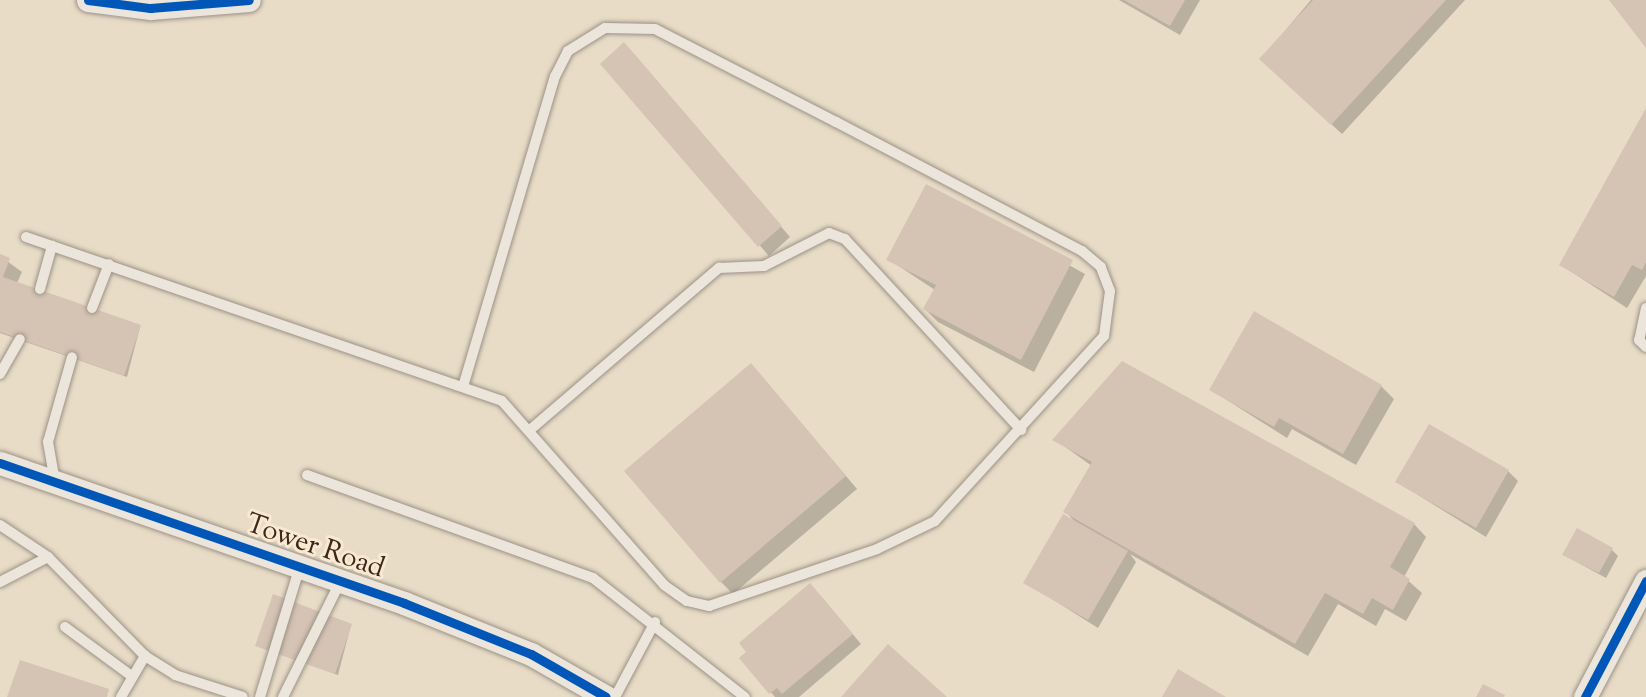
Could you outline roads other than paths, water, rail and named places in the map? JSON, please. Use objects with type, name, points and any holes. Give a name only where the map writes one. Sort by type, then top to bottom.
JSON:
[{"type":"street","points":[[88,0],[150,8],[249,0]]},
{"type":"street","name":"Tower Road","points":[[0,463],[341,580],[531,654],[606,697]]},
{"type":"street","points":[[1585,697],[1646,581]]},
{"type":"lane","points":[[26,237],[464,384],[502,401],[531,429],[664,585],[687,601],[709,606],[922,529],[1021,430],[1109,324],[1110,290],[1093,258],[640,26],[590,34],[562,62],[464,384]]},
{"type":"lane","points":[[531,429],[719,268],[764,266],[829,233],[845,239],[1021,430]]},
{"type":"lane","points":[[40,289],[52,246]]},
{"type":"lane","points":[[92,308],[109,264]]},
{"type":"lane","points":[[1646,308],[1640,340],[1646,347]]},
{"type":"lane","points":[[0,374],[20,340]]},
{"type":"lane","points":[[55,482],[48,442],[72,357]]},
{"type":"lane","points":[[307,475],[593,578],[655,622],[745,697]]},
{"type":"lane","points":[[0,525],[48,557],[145,656],[175,674],[243,697]]},
{"type":"lane","points":[[0,582],[48,557]]},
{"type":"lane","points":[[260,697],[300,565]]},
{"type":"lane","points":[[283,697],[341,580]]},
{"type":"lane","points":[[615,697],[655,622]]},
{"type":"lane","points":[[65,626],[130,675]]},
{"type":"lane","points":[[121,697],[130,675],[145,656]]}]
